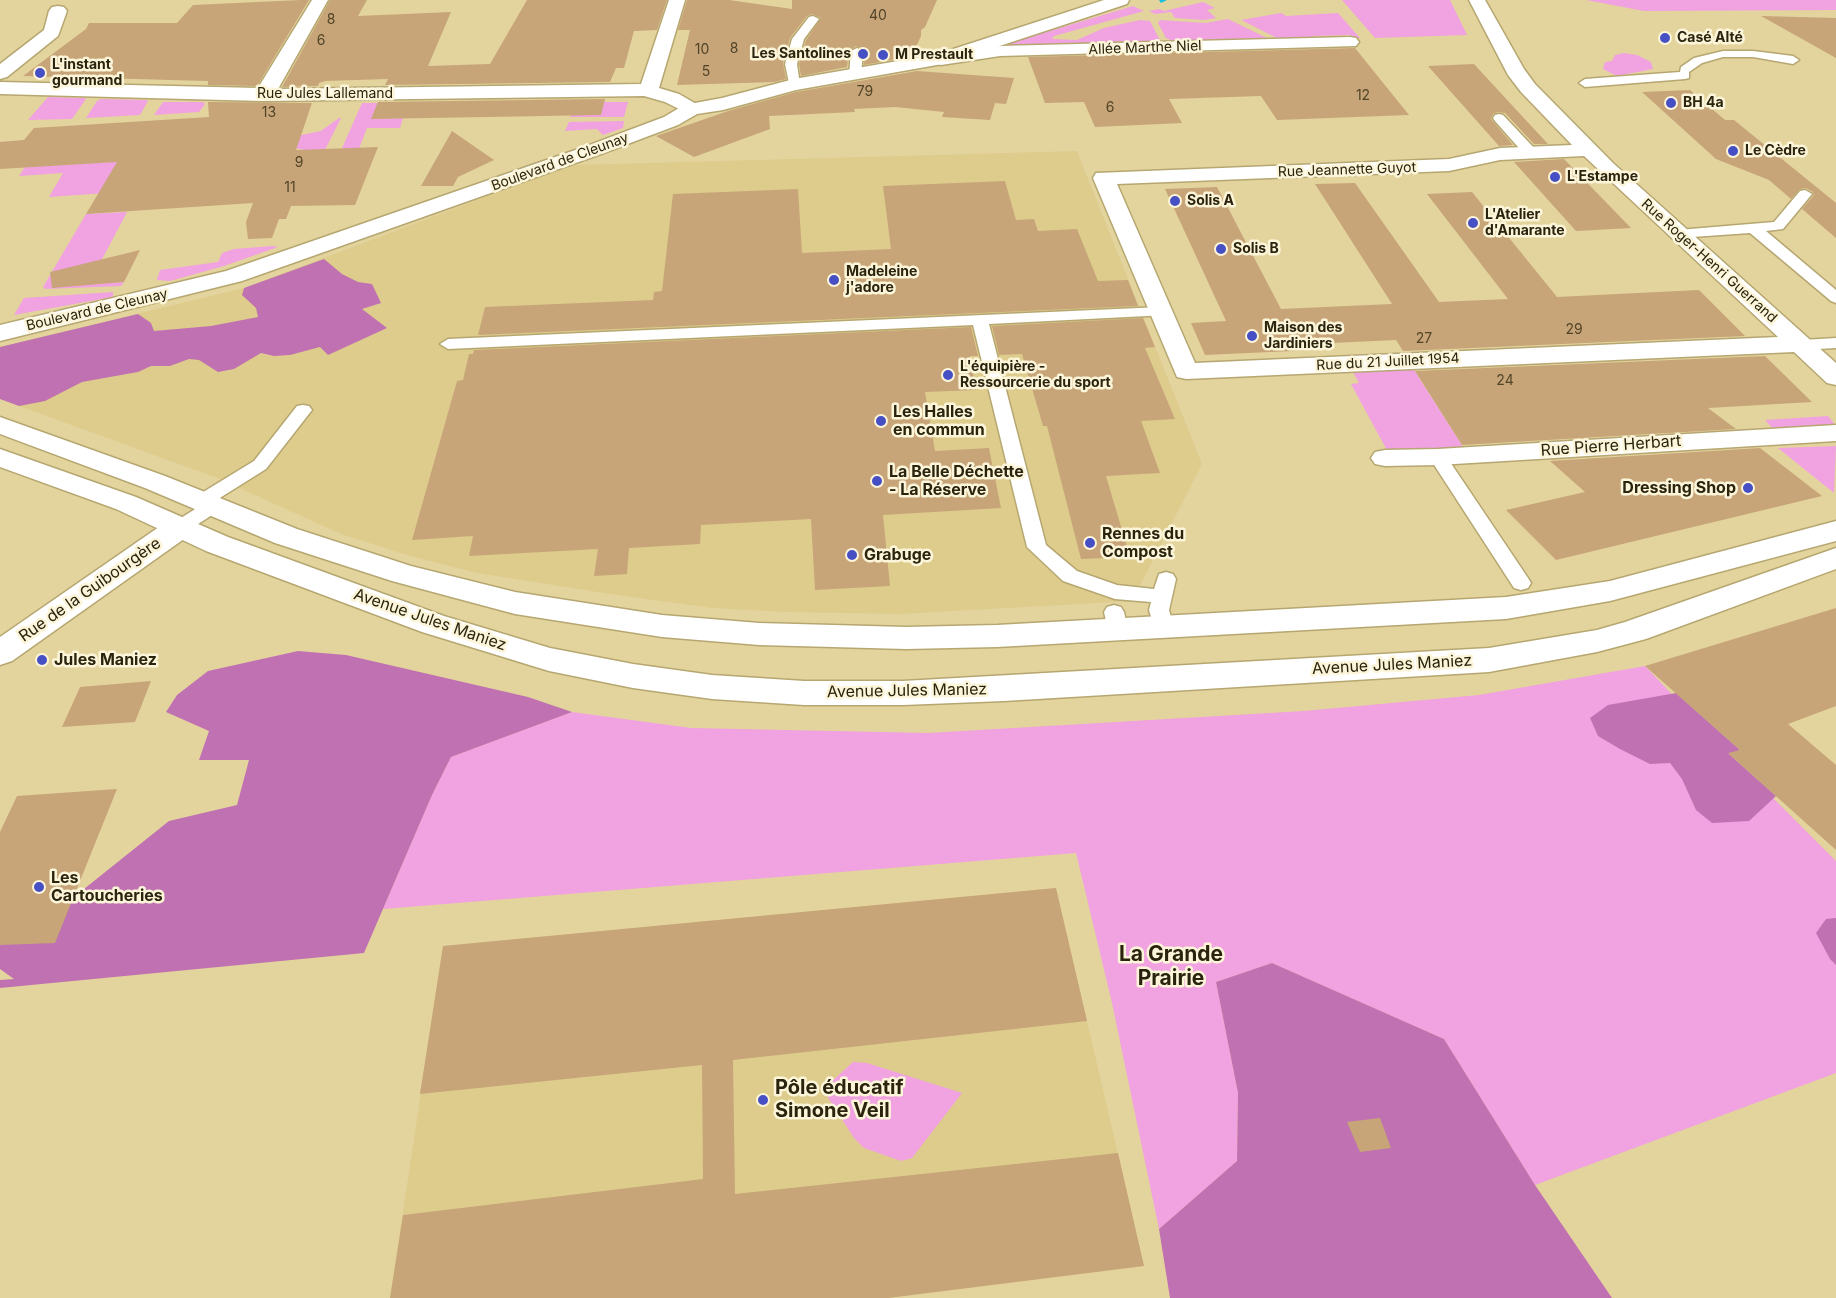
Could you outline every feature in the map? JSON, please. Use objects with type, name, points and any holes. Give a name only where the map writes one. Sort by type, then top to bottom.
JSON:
[{"type":"street","points":[[262,95],[270,87],[320,0]]},
{"type":"street","points":[[677,0],[649,90],[672,98],[691,110]]},
{"type":"street","name":"Rue Roger-Henri Guerrand","points":[[1477,0],[1515,71],[1528,88],[1589,150],[1678,234],[1836,377]]},
{"type":"street","name":"Boulevard de Cleunay","points":[[0,333],[234,276],[594,150],[671,121],[691,110],[794,85],[941,58],[1115,1]]},
{"type":"street","points":[[0,73],[52,32],[58,11]]},
{"type":"street","name":"Allée Marthe Niel","points":[[941,58],[1000,51],[1350,42]]},
{"type":"street","name":"Rue Jules Lallemand","points":[[0,88],[262,95],[649,90]]},
{"type":"street","name":"Rue Jeannette Guyot","points":[[1104,178],[1449,165],[1500,154],[1589,150]]},
{"type":"street","name":"Rue du 21 Juillet 1954","points":[[1104,178],[1186,371],[1801,345]]},
{"type":"street","name":"Avenue Jules Maniez","points":[[0,425],[286,536],[403,574],[515,603],[662,626],[759,634],[906,638],[1116,621],[1164,627],[1452,612],[1557,601],[1641,583],[1836,531]]},
{"type":"street","name":"Rue Pierre Herbart","points":[[1385,458],[1438,457],[1836,433]]},
{"type":"street","name":"Avenue Jules Maniez","points":[[0,457],[126,503],[217,544],[414,617],[549,658],[633,676],[712,687],[853,694],[1004,689],[1500,658],[1598,641],[1634,631],[1836,558]]},
{"type":"street","name":"Rue de la Guibourgère","points":[[0,653],[180,528]]},
{"type":"lane","points":[[794,85],[791,64],[798,39],[813,19]]},
{"type":"lane","points":[[855,75],[857,51]]},
{"type":"lane","points":[[1585,83],[1685,72],[1698,60],[1723,54],[1753,54],[1793,60]]},
{"type":"lane","points":[[1499,118],[1531,153]]},
{"type":"lane","points":[[1678,234],[1778,226],[1805,194]]},
{"type":"lane","points":[[1753,228],[1836,298]]},
{"type":"lane","points":[[448,344],[1161,312]]},
{"type":"lane","points":[[980,320],[1037,547],[1070,576],[1115,592],[1164,587],[1159,610],[1164,627]]},
{"type":"lane","points":[[1801,345],[1836,343]]},
{"type":"lane","points":[[180,528],[260,465],[303,410]]},
{"type":"lane","points":[[1438,457],[1521,584]]},
{"type":"shaded area","points":[[1342,0],[1450,0],[1467,35],[1375,38]]},
{"type":"shaded area","points":[[1586,0],[1836,0],[1836,10],[1644,11]]},
{"type":"shaded area","points":[[1203,2],[1215,8],[1207,10],[1216,18],[1204,20],[1175,18],[1171,12],[1155,14],[1149,11],[1159,9],[1164,11]]},
{"type":"shaded area","points":[[1133,6],[1144,11],[1054,36],[1052,39],[1077,40],[1104,28],[1140,20],[1150,21],[1162,44],[1136,45],[1134,41],[1053,44],[1054,48],[993,48]]},
{"type":"shaded area","points":[[1281,13],[1286,16],[1338,13],[1360,38],[1352,38],[1350,35],[1312,36],[1313,40],[1283,41],[1241,20]]},
{"type":"shaded area","points":[[1228,19],[1273,41],[1267,41],[1264,38],[1173,41],[1166,38],[1158,23],[1160,20],[1206,23]]},
{"type":"shaded area","points":[[1624,53],[1637,55],[1651,62],[1653,69],[1617,76],[1603,69],[1605,62],[1612,61],[1615,55]]},
{"type":"shaded area","points":[[48,97],[86,99],[72,119],[28,120]]},
{"type":"shaded area","points":[[101,99],[148,101],[140,115],[86,118],[97,101]]},
{"type":"shaded area","points":[[163,102],[203,102],[205,104],[199,112],[154,115]]},
{"type":"shaded area","points":[[604,102],[628,102],[624,117],[570,117],[571,115],[601,115]]},
{"type":"shaded area","points":[[362,103],[380,103],[372,119],[403,118],[400,128],[367,128],[357,154],[339,155]]},
{"type":"shaded area","points":[[341,118],[324,152],[302,156],[304,150],[295,148],[296,136],[321,131]]},
{"type":"shaded area","points":[[624,121],[623,128],[603,135],[597,129],[565,131],[569,122]]},
{"type":"shaded area","name":"Les Halles en commun","points":[[1077,151],[1202,464],[1132,601],[901,614],[786,612],[712,608],[477,573],[410,556],[341,534],[217,478],[0,399],[0,347],[244,288],[533,179],[577,165]]},
{"type":"shaded area","points":[[245,154],[235,184],[49,197],[63,173],[19,176],[25,167]]},
{"type":"shaded area","points":[[127,212],[89,284],[124,282],[121,286],[45,289],[43,287],[86,214]]},
{"type":"shaded area","points":[[278,247],[224,266],[170,281],[157,280],[160,270],[218,262],[222,253],[234,249]]},
{"type":"shaded area","points":[[324,259],[342,274],[358,282],[372,284],[381,303],[362,309],[387,328],[328,355],[320,347],[290,355],[274,356],[261,353],[234,369],[218,372],[199,360],[189,359],[170,366],[151,366],[138,372],[82,382],[45,401],[19,406],[0,399],[0,347],[138,314],[151,323],[154,331],[211,326],[258,317],[256,308],[242,295],[244,288]]},
{"type":"shaded area","points":[[113,292],[113,297],[14,315],[24,298]]},
{"type":"shaded area","points":[[1413,368],[1467,453],[1389,454],[1351,384],[1359,383],[1353,372]]},
{"type":"shaded area","points":[[1828,416],[1836,426],[1775,431],[1765,420]]},
{"type":"shaded area","points":[[1836,446],[1834,493],[1778,448]]},
{"type":"shaded area","points":[[298,651],[346,655],[528,697],[572,712],[451,757],[432,795],[364,953],[0,988],[0,980],[14,979],[0,969],[0,891],[79,893],[169,821],[237,805],[249,760],[199,760],[209,731],[166,712],[177,695],[208,671]]},
{"type":"shaded area","points":[[1645,666],[1836,861],[1836,1073],[1535,1185],[1444,1039],[1272,963],[1216,982],[1238,1093],[1237,1161],[1159,1229],[1112,1003],[1076,853],[383,909],[432,795],[451,757],[572,712],[691,728],[928,733],[1304,711],[1479,695]]},
{"type":"shaded area","points":[[1676,693],[1740,750],[1729,754],[1776,796],[1749,821],[1712,823],[1696,810],[1682,779],[1670,763],[1650,764],[1620,749],[1598,736],[1590,718],[1608,705]]},
{"type":"shaded area","name":"Pôle éducatif Simone Veil","points":[[1056,888],[1144,1266],[888,1298],[390,1298],[443,946]]},
{"type":"shaded area","points":[[1836,918],[1836,965],[1830,959],[1816,933],[1826,919]]},
{"type":"shaded area","points":[[1272,963],[1444,1039],[1535,1185],[1612,1298],[1170,1298],[1159,1229],[1237,1161],[1238,1093],[1216,982]]},
{"type":"shaded area","points":[[853,1062],[867,1063],[962,1093],[912,1158],[901,1161],[864,1148],[854,1138],[827,1096],[830,1083]]},
{"type":"building","points":[[309,0],[257,86],[208,85],[208,81],[23,76],[86,29],[89,23],[177,23],[193,5]]},
{"type":"building","points":[[330,0],[367,0],[358,16],[451,12],[428,66],[490,64],[527,0],[667,0],[657,30],[634,31],[624,68],[616,68],[610,82],[385,85],[388,79],[325,81],[319,83],[318,86],[282,87]]},
{"type":"building","points":[[687,0],[729,0],[792,9],[792,0],[937,0],[925,27],[921,30],[921,36],[912,56],[864,65],[865,50],[856,46],[849,51],[847,67],[801,76],[799,64],[806,40],[821,18],[812,14],[807,16],[790,38],[783,63],[786,79],[775,82],[677,85],[690,30],[678,30]]},
{"type":"building","points":[[1761,16],[1836,18],[1836,58]]},
{"type":"building","points":[[1355,48],[1409,115],[1277,120],[1261,96],[1169,99],[1182,123],[1095,127],[1084,102],[1045,103],[1028,57]]},
{"type":"building","points":[[1474,64],[1548,144],[1534,144],[1505,113],[1498,112],[1493,114],[1491,119],[1513,145],[1499,146],[1428,66]]},
{"type":"building","points":[[917,71],[1014,78],[1006,104],[995,103],[990,120],[942,117],[944,112],[895,107],[854,109],[855,112],[769,116],[770,129],[694,157],[656,136],[731,110],[796,92]]},
{"type":"building","points":[[1690,90],[1725,120],[1734,120],[1836,203],[1836,238],[1802,209],[1814,195],[1813,192],[1806,188],[1800,189],[1791,199],[1769,180],[1716,159],[1642,92]]},
{"type":"building","points":[[605,99],[601,115],[371,119],[378,102]]},
{"type":"building","points":[[208,102],[312,103],[296,150],[378,147],[355,205],[291,206],[286,219],[279,219],[272,238],[248,239],[246,222],[253,203],[86,214],[117,162],[0,169],[0,142],[24,140],[34,128],[209,117]]},
{"type":"building","points":[[452,131],[494,160],[458,177],[453,186],[421,186]]},
{"type":"building","name":"L'Estampe","points":[[1564,159],[1631,228],[1576,231],[1514,162]]},
{"type":"building","points":[[1005,181],[1016,220],[1034,219],[1038,231],[1077,229],[1098,281],[1128,280],[1138,306],[478,335],[485,307],[653,300],[654,292],[662,291],[673,194],[798,189],[802,253],[891,249],[883,186]]},
{"type":"building","points":[[1355,183],[1439,302],[1508,299],[1427,194],[1472,192],[1557,297],[1699,290],[1745,336],[1403,351],[1396,340],[1311,344],[1314,350],[1205,355],[1191,323],[1226,321],[1165,189],[1217,187],[1281,309],[1392,304],[1315,184]]},
{"type":"building","points":[[140,250],[124,282],[52,288],[50,272]]},
{"type":"building","points":[[1143,318],[1155,347],[1145,348],[1175,419],[1141,421],[1160,473],[1106,476],[1130,557],[1081,559],[1047,426],[1043,426],[1022,354],[999,355],[992,326]]},
{"type":"building","points":[[971,327],[978,356],[970,356],[976,390],[925,392],[935,451],[989,448],[1001,508],[883,515],[890,586],[815,590],[811,519],[701,525],[700,544],[629,548],[627,574],[594,576],[598,549],[469,556],[473,536],[412,540],[457,381],[463,380],[469,354],[473,354],[474,350]]},
{"type":"building","points":[[1765,356],[1812,402],[1708,408],[1736,429],[1462,445],[1415,371]]},
{"type":"building","points":[[1760,448],[1822,496],[1556,560],[1506,510],[1585,492],[1550,461]]},
{"type":"building","points":[[1836,608],[1836,706],[1788,724],[1836,765],[1836,850],[1728,753],[1740,750],[1645,666]]},
{"type":"building","points":[[151,681],[135,722],[62,727],[80,687]]},
{"type":"building","name":"Les Cartoucheries","points":[[117,789],[55,943],[0,945],[0,832],[17,796]]},
{"type":"building","name":"Pôle éducatif Simone Veil","points":[[1056,888],[1087,1021],[733,1060],[735,1194],[1118,1153],[1144,1266],[888,1298],[390,1298],[403,1215],[703,1179],[702,1065],[420,1094],[443,946]]},
{"type":"building","points":[[1380,1118],[1391,1148],[1360,1152],[1347,1122]]},
{"type":"place","name":"Casé Alté","points":[[1665,38]]},
{"type":"place","name":"Les Santolines","points":[[863,54]]},
{"type":"place","name":"M Prestault","points":[[883,55]]},
{"type":"place","name":"L'instant gourmand","points":[[40,73]]},
{"type":"place","name":"BH 4a","points":[[1671,103]]},
{"type":"place","name":"Le Cèdre","points":[[1733,151]]},
{"type":"place","name":"L'Estampe","points":[[1555,177]]},
{"type":"place","name":"Solis A","points":[[1175,201]]},
{"type":"place","name":"L'Atelier d'Amarante","points":[[1473,223]]},
{"type":"place","name":"Solis B","points":[[1221,249]]},
{"type":"place","name":"Madeleine j'adore","points":[[834,280]]},
{"type":"place","name":"Maison des Jardiniers","points":[[1252,336]]},
{"type":"place","name":"L'équipière - Ressourcerie du sport","points":[[948,375]]},
{"type":"place","name":"Les Halles en commun","points":[[881,421]]},
{"type":"place","name":"La Belle Déchette - La Réserve","points":[[877,481]]},
{"type":"place","name":"Dressing Shop","points":[[1748,488]]},
{"type":"place","name":"Rennes du Compost","points":[[1090,543]]},
{"type":"place","name":"Grabuge","points":[[852,555]]},
{"type":"place","name":"Jules Maniez","points":[[42,660]]},
{"type":"place","name":"Les Cartoucheries","points":[[39,887]]},
{"type":"place","name":"Pôle éducatif Simone Veil","points":[[763,1100]]},
{"type":"district","name":"La Grande Prairie","points":[[1171,967]]}]
